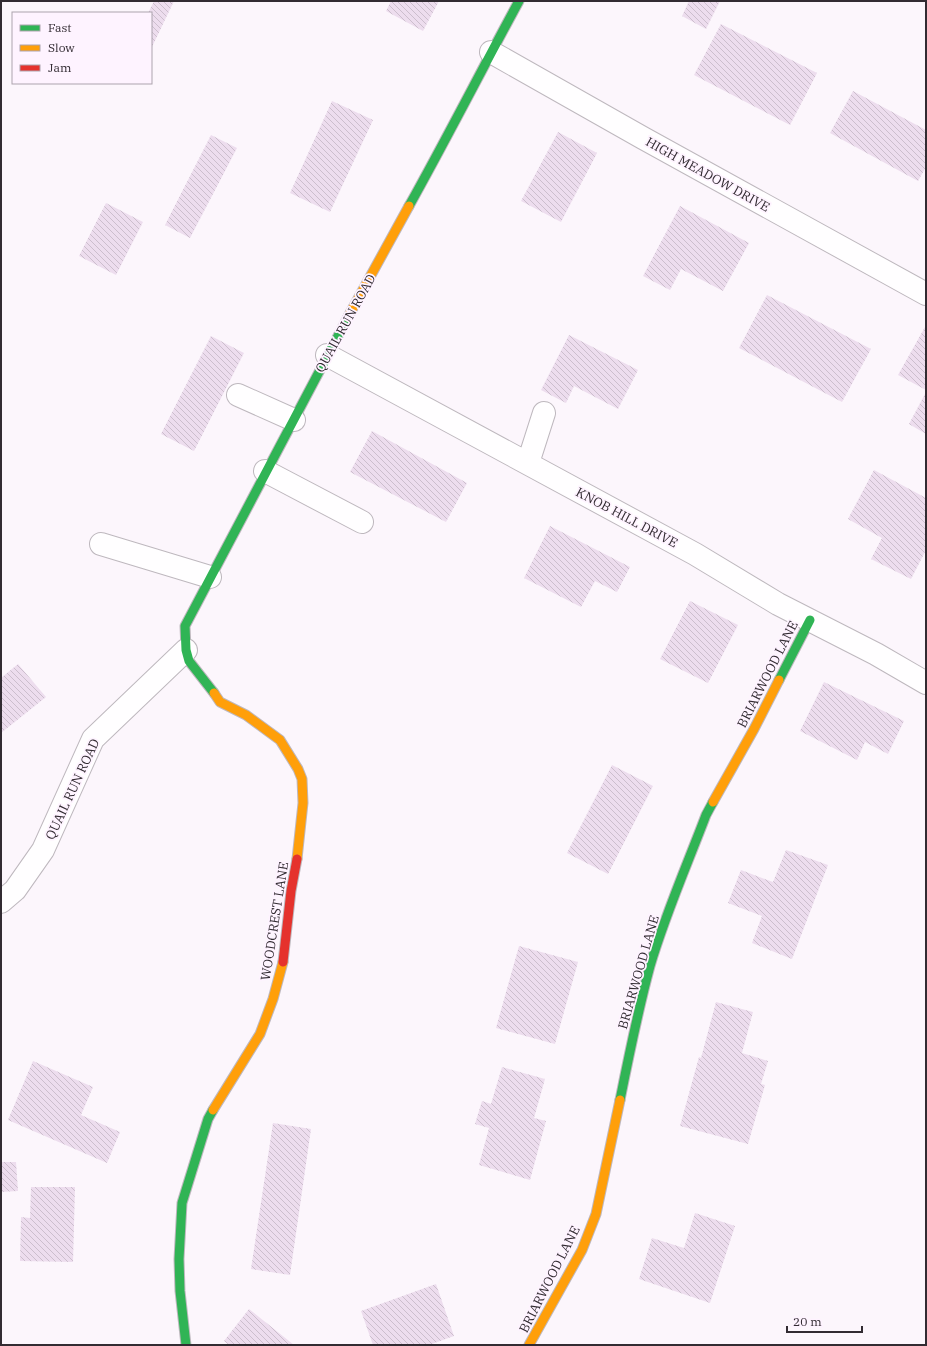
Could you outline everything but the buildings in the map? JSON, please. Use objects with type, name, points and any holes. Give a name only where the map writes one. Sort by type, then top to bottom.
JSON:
[{"type":"street","name":"QUAIL RUN ROAD","points":[[298,769],[280,740],[246,715],[220,702],[189,661],[186,650],[185,626],[265,471],[294,420],[327,355],[447,138],[519,1]]},
{"type":"street","name":"HIGH MEADOW DRIVE","points":[[491,52],[642,138],[926,294]]},
{"type":"street","name":"KNOB HILL DRIVE","points":[[327,355],[695,554],[778,604],[876,654],[926,683]]},
{"type":"street","points":[[238,395],[294,420]]},
{"type":"street","points":[[528,463],[544,413]]},
{"type":"street","points":[[265,471],[362,522]]},
{"type":"street","points":[[101,544],[210,577]]},
{"type":"street","name":"BRIARWOOD LANE","points":[[529,1345],[582,1250],[596,1214],[631,1044],[650,967],[662,929],[706,815],[754,729],[810,620]]},
{"type":"street","name":"QUAIL RUN ROAD","points":[[1,902],[15,890],[43,850],[93,739],[186,650]]},
{"type":"street","name":"WOODCREST LANE","points":[[186,1345],[180,1291],[179,1259],[182,1203],[208,1118],[260,1034],[275,991],[283,961],[291,891],[299,848],[303,803],[302,779],[298,769]]},
{"type":"traffic: fast","points":[[409,206],[519,1]]},
{"type":"traffic: fast","points":[[214,693],[189,661],[186,650],[185,626],[348,317]]},
{"type":"traffic: fast","points":[[779,680],[810,620]]},
{"type":"traffic: fast","points":[[620,1100],[630,1049],[650,966],[669,909],[706,815],[713,802]]},
{"type":"traffic: fast","points":[[186,1345],[180,1291],[179,1259],[182,1203],[208,1119],[213,1110]]},
{"type":"traffic: slow","points":[[348,317],[409,206]]},
{"type":"traffic: slow","points":[[713,802],[754,729],[779,680]]},
{"type":"traffic: slow","points":[[214,693],[220,702],[246,715],[280,740],[298,769],[302,779],[303,803],[297,859]]},
{"type":"traffic: slow","points":[[213,1110],[260,1034],[273,999],[283,962]]},
{"type":"traffic: slow","points":[[529,1345],[582,1250],[596,1214],[620,1100]]},
{"type":"traffic: jam","points":[[283,962],[291,891],[297,859]]}]
